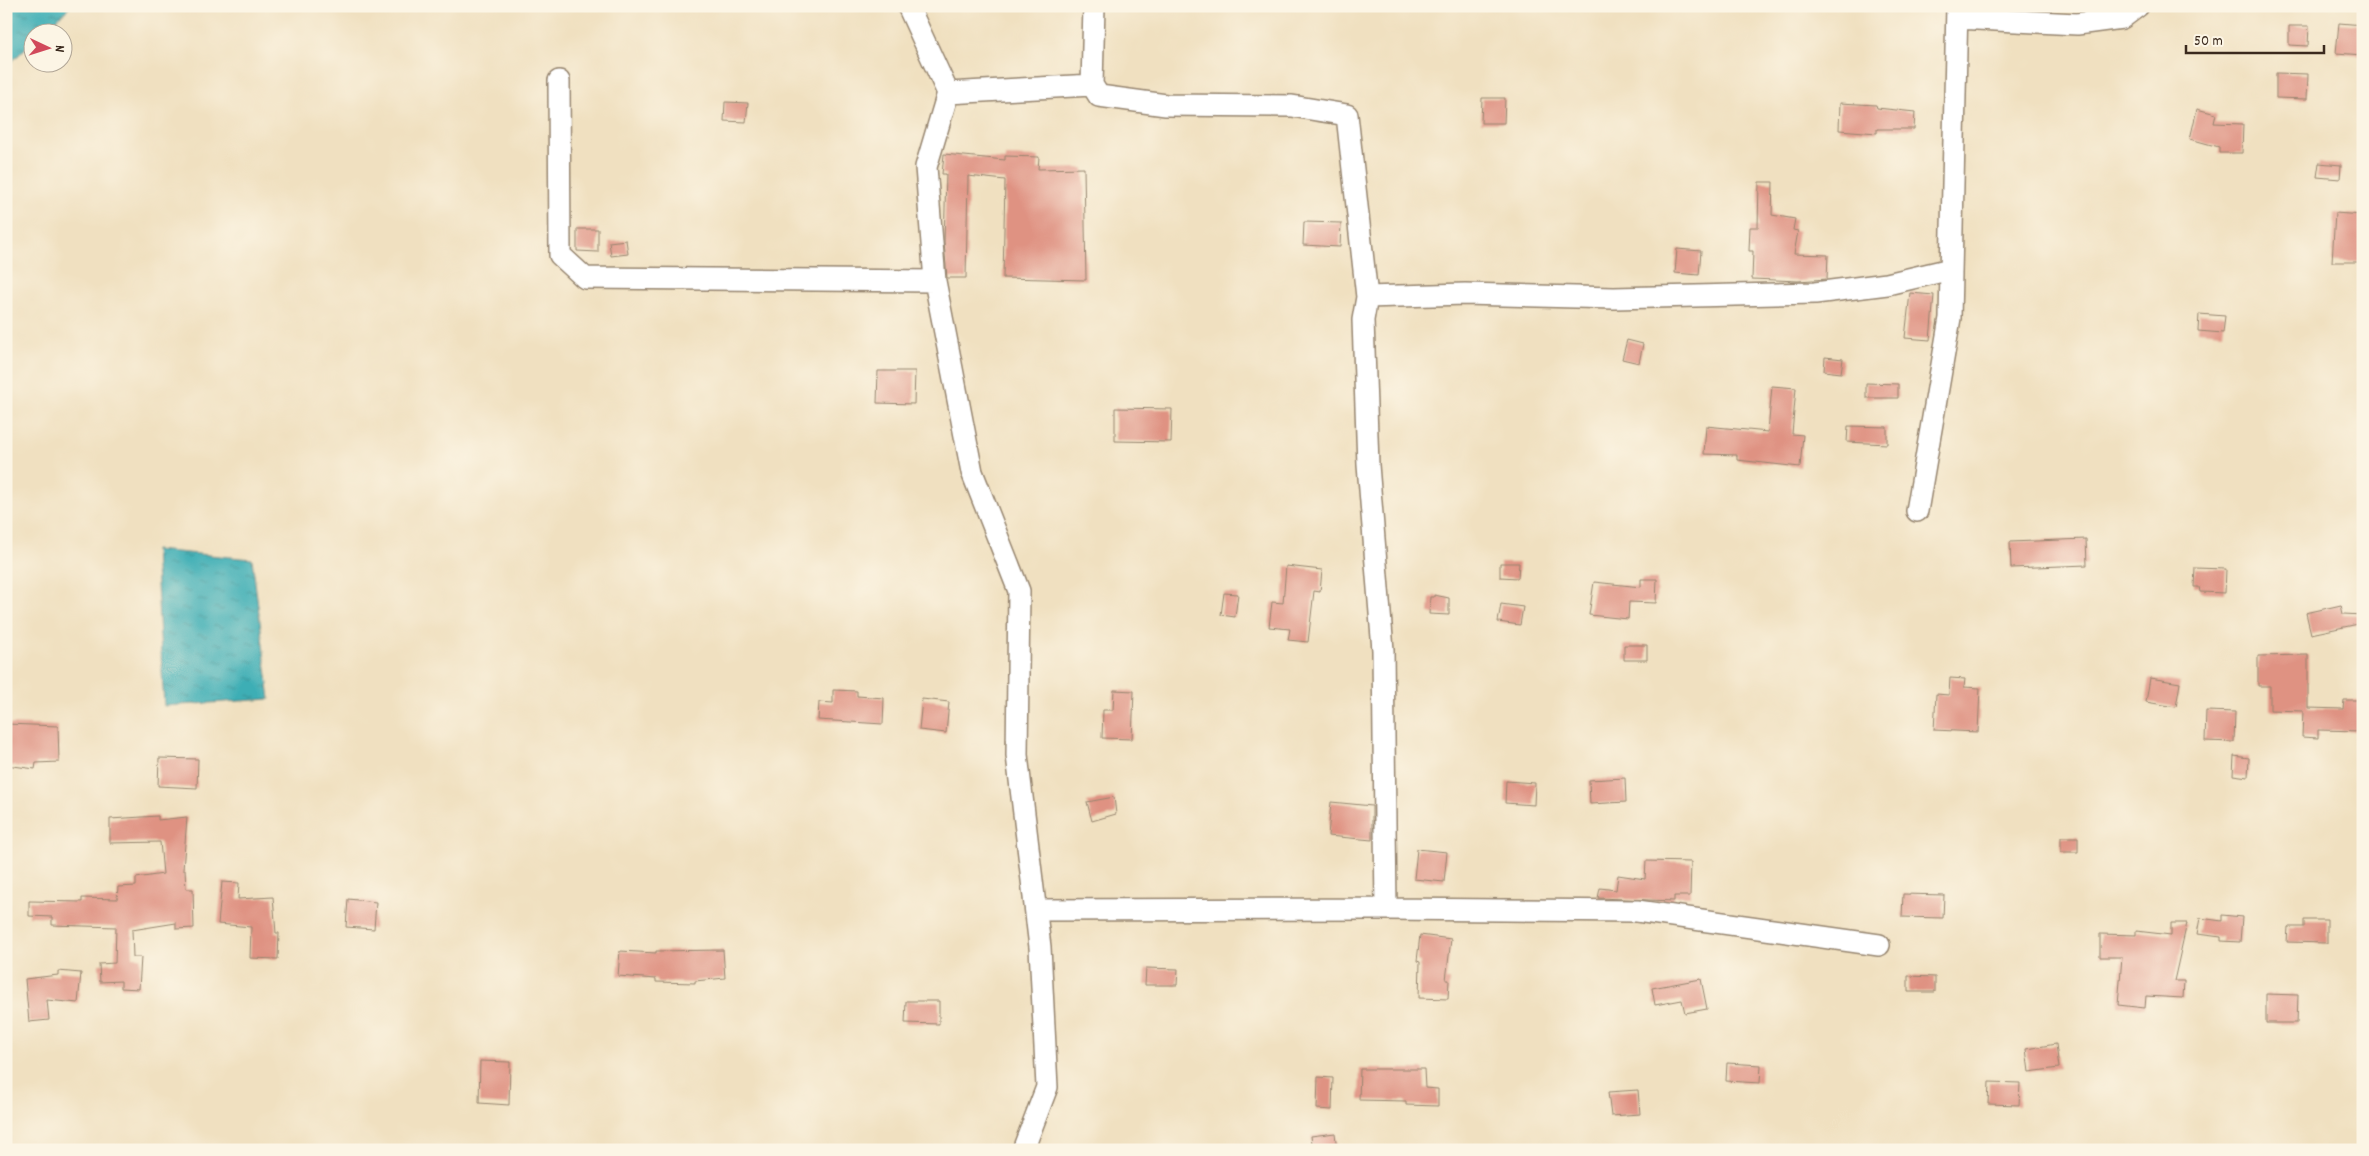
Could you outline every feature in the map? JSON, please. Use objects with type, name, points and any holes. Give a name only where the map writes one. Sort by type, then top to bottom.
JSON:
[{"type":"street","points":[[908,6],[948,93],[926,167],[935,281],[972,472],[1019,591],[1017,755],[1040,947],[1047,1087],[1023,1150]]},
{"type":"street","points":[[1094,6],[1092,85],[1099,96],[1166,105],[1292,106],[1348,115],[1367,297],[1363,320],[1368,465],[1383,650],[1386,909]]},
{"type":"street","points":[[1917,511],[1950,318],[1957,12],[2077,24],[2122,18],[2138,6]]},
{"type":"street","points":[[560,81],[560,255],[585,278],[935,281]]},
{"type":"street","points":[[948,93],[1092,85]]},
{"type":"street","points":[[1367,297],[1465,294],[1614,298],[1815,293],[1887,284],[1951,269]]},
{"type":"street","points":[[1036,910],[1386,909],[1636,911],[1879,945]]},
{"type":"water","points":[[6,6],[71,6],[54,22],[22,22],[22,52],[6,67]]},
{"type":"water","points":[[155,550],[252,559],[270,699],[164,706]]},
{"type":"building","points":[[2339,23],[2363,25],[2363,55],[2336,53]]},
{"type":"building","points":[[2289,26],[2309,26],[2308,46],[2289,45]]},
{"type":"building","points":[[2276,73],[2308,74],[2307,99],[2276,98]]},
{"type":"building","points":[[1482,98],[1505,98],[1504,123],[1481,123]]},
{"type":"building","points":[[725,102],[748,103],[746,122],[724,121]]},
{"type":"building","points":[[1840,103],[1876,105],[1877,108],[1915,112],[1914,129],[1877,129],[1877,133],[1839,130]]},
{"type":"building","points":[[2197,109],[2216,114],[2214,123],[2243,124],[2242,153],[2219,153],[2219,147],[2190,139]]},
{"type":"building","points":[[944,154],[1005,160],[1005,156],[1039,157],[1038,169],[1084,168],[1086,280],[1003,278],[1005,180],[968,176],[966,278],[947,278],[944,242],[946,174],[942,174]]},
{"type":"building","points":[[2319,163],[2341,165],[2340,179],[2317,177]]},
{"type":"building","points":[[1759,182],[1773,182],[1772,215],[1795,219],[1793,230],[1798,231],[1794,254],[1828,255],[1827,279],[1798,281],[1752,279],[1753,251],[1749,251],[1750,227],[1758,227]]},
{"type":"building","points":[[2335,213],[2363,215],[2363,262],[2332,262]]},
{"type":"building","points":[[1304,222],[1341,223],[1340,247],[1303,245]]},
{"type":"building","points":[[577,229],[598,229],[598,252],[577,251]]},
{"type":"building","points":[[626,240],[628,254],[611,256],[609,242]]},
{"type":"building","points":[[1677,249],[1701,251],[1699,275],[1675,273]]},
{"type":"building","points":[[1910,293],[1934,295],[1930,340],[1905,338]]},
{"type":"building","points":[[2199,314],[2225,316],[2223,333],[2198,331]]},
{"type":"building","points":[[1627,340],[1643,344],[1639,363],[1622,359]]},
{"type":"building","points":[[1825,357],[1843,359],[1841,373],[1824,371]]},
{"type":"building","points":[[878,371],[915,371],[914,404],[877,403]]},
{"type":"building","points":[[1866,383],[1898,384],[1898,398],[1866,398]]},
{"type":"building","points":[[1772,386],[1796,388],[1792,434],[1803,435],[1800,467],[1737,460],[1737,455],[1704,454],[1706,426],[1768,432]]},
{"type":"building","points":[[1115,408],[1172,409],[1171,442],[1115,441]]},
{"type":"building","points":[[1848,426],[1887,427],[1887,444],[1847,442]]},
{"type":"building","points":[[2086,539],[2087,565],[2011,568],[2010,542]]},
{"type":"building","points":[[1500,563],[1519,563],[1518,578],[1500,577]]},
{"type":"building","points":[[1286,566],[1322,570],[1320,592],[1314,591],[1308,642],[1288,640],[1290,629],[1269,627],[1272,602],[1283,603]]},
{"type":"building","points":[[2195,568],[2226,569],[2225,593],[2200,592],[2199,587],[2194,587]]},
{"type":"building","points":[[1641,579],[1657,579],[1656,603],[1629,602],[1628,619],[1589,615],[1594,582],[1641,587]]},
{"type":"building","points":[[1224,593],[1238,594],[1235,617],[1221,615]]},
{"type":"building","points":[[1434,595],[1449,598],[1449,615],[1429,614],[1430,597],[1434,597]]},
{"type":"building","points":[[1501,604],[1523,607],[1520,625],[1498,622]]},
{"type":"building","points":[[2341,605],[2343,614],[2363,615],[2363,623],[2311,634],[2306,613]]},
{"type":"building","points":[[1624,645],[1647,645],[1647,660],[1624,660]]},
{"type":"building","points":[[2308,655],[2308,708],[2343,709],[2344,700],[2363,700],[2362,731],[2318,730],[2318,738],[2302,737],[2303,711],[2270,710],[2270,686],[2258,686],[2258,656]]},
{"type":"building","points":[[1950,678],[1965,679],[1964,687],[1980,688],[1978,732],[1934,730],[1936,694],[1949,695]]},
{"type":"building","points":[[2150,678],[2180,683],[2176,707],[2146,702]]},
{"type":"building","points":[[833,690],[857,691],[857,696],[884,698],[883,724],[818,720],[819,702],[833,703]]},
{"type":"building","points":[[1114,690],[1134,691],[1132,739],[1102,738],[1103,710],[1113,710]]},
{"type":"building","points":[[922,699],[949,702],[946,733],[919,730]]},
{"type":"building","points":[[2206,711],[2235,712],[2234,742],[2205,741]]},
{"type":"building","points":[[6,724],[58,726],[59,762],[36,763],[35,769],[6,765]]},
{"type":"building","points":[[2234,756],[2249,758],[2248,777],[2233,775]]},
{"type":"building","points":[[159,758],[198,759],[197,788],[158,786]]},
{"type":"building","points":[[1625,778],[1626,802],[1590,804],[1589,780]]},
{"type":"building","points":[[1506,781],[1535,783],[1534,805],[1505,803]]},
{"type":"building","points":[[1114,797],[1116,814],[1092,821],[1087,802]]},
{"type":"building","points":[[1331,802],[1372,806],[1372,840],[1328,836]]},
{"type":"building","points":[[158,816],[158,820],[187,817],[183,870],[185,870],[186,889],[193,889],[194,928],[176,929],[176,923],[132,930],[133,957],[141,957],[139,989],[121,988],[121,981],[100,982],[99,964],[115,963],[116,927],[52,925],[52,917],[29,916],[29,901],[82,902],[82,898],[117,899],[118,887],[136,886],[136,878],[163,874],[160,842],[110,843],[110,819]]},
{"type":"building","points":[[2061,837],[2078,837],[2078,852],[2061,852]]},
{"type":"building","points":[[1417,849],[1447,852],[1444,882],[1414,879]]},
{"type":"building","points":[[1646,861],[1691,862],[1690,896],[1674,896],[1674,901],[1598,898],[1600,888],[1616,890],[1618,875],[1645,879]]},
{"type":"building","points":[[222,882],[239,883],[238,899],[273,897],[276,933],[279,933],[278,959],[250,958],[251,927],[218,924]]},
{"type":"building","points":[[1903,894],[1944,895],[1943,918],[1902,917]]},
{"type":"building","points":[[348,899],[376,902],[374,929],[346,927]]},
{"type":"building","points":[[2222,915],[2242,917],[2240,942],[2221,941],[2221,937],[2197,934],[2200,918],[2222,921]]},
{"type":"building","points":[[2304,920],[2327,920],[2327,943],[2287,942],[2288,927],[2304,927]]},
{"type":"building","points":[[2171,923],[2187,923],[2174,981],[2184,981],[2183,998],[2146,996],[2145,1008],[2118,1005],[2122,957],[2100,957],[2100,934],[2136,935],[2136,931],[2171,935]]},
{"type":"building","points":[[1420,935],[1451,939],[1446,980],[1449,980],[1448,999],[1419,998],[1420,962],[1417,961]]},
{"type":"building","points":[[723,950],[725,978],[695,981],[695,983],[656,982],[656,979],[618,976],[620,951],[656,953],[656,951]]},
{"type":"building","points":[[1146,968],[1178,969],[1177,985],[1145,985]]},
{"type":"building","points":[[58,971],[81,973],[78,1003],[47,1000],[49,1020],[29,1022],[25,979],[58,975]]},
{"type":"building","points":[[1908,976],[1935,977],[1935,992],[1908,992]]},
{"type":"building","points":[[1701,979],[1707,1009],[1685,1013],[1682,1000],[1655,1005],[1652,988]]},
{"type":"building","points":[[2266,994],[2298,995],[2297,1023],[2266,1023]]},
{"type":"building","points":[[906,1001],[939,1001],[939,1024],[905,1023]]},
{"type":"building","points":[[2056,1044],[2059,1068],[2029,1072],[2026,1049]]},
{"type":"building","points":[[480,1061],[510,1062],[509,1105],[479,1103]]},
{"type":"building","points":[[1727,1063],[1761,1065],[1760,1083],[1726,1081]]},
{"type":"building","points":[[1360,1069],[1424,1069],[1425,1088],[1438,1089],[1438,1106],[1406,1105],[1406,1101],[1359,1100]]},
{"type":"building","points":[[1318,1077],[1333,1078],[1332,1110],[1317,1109]]},
{"type":"building","points":[[1989,1082],[2020,1083],[2019,1105],[1988,1104]]},
{"type":"building","points":[[1638,1090],[1640,1114],[1611,1116],[1608,1092]]},
{"type":"building","points":[[1335,1133],[1337,1150],[1313,1150],[1311,1136]]}]
